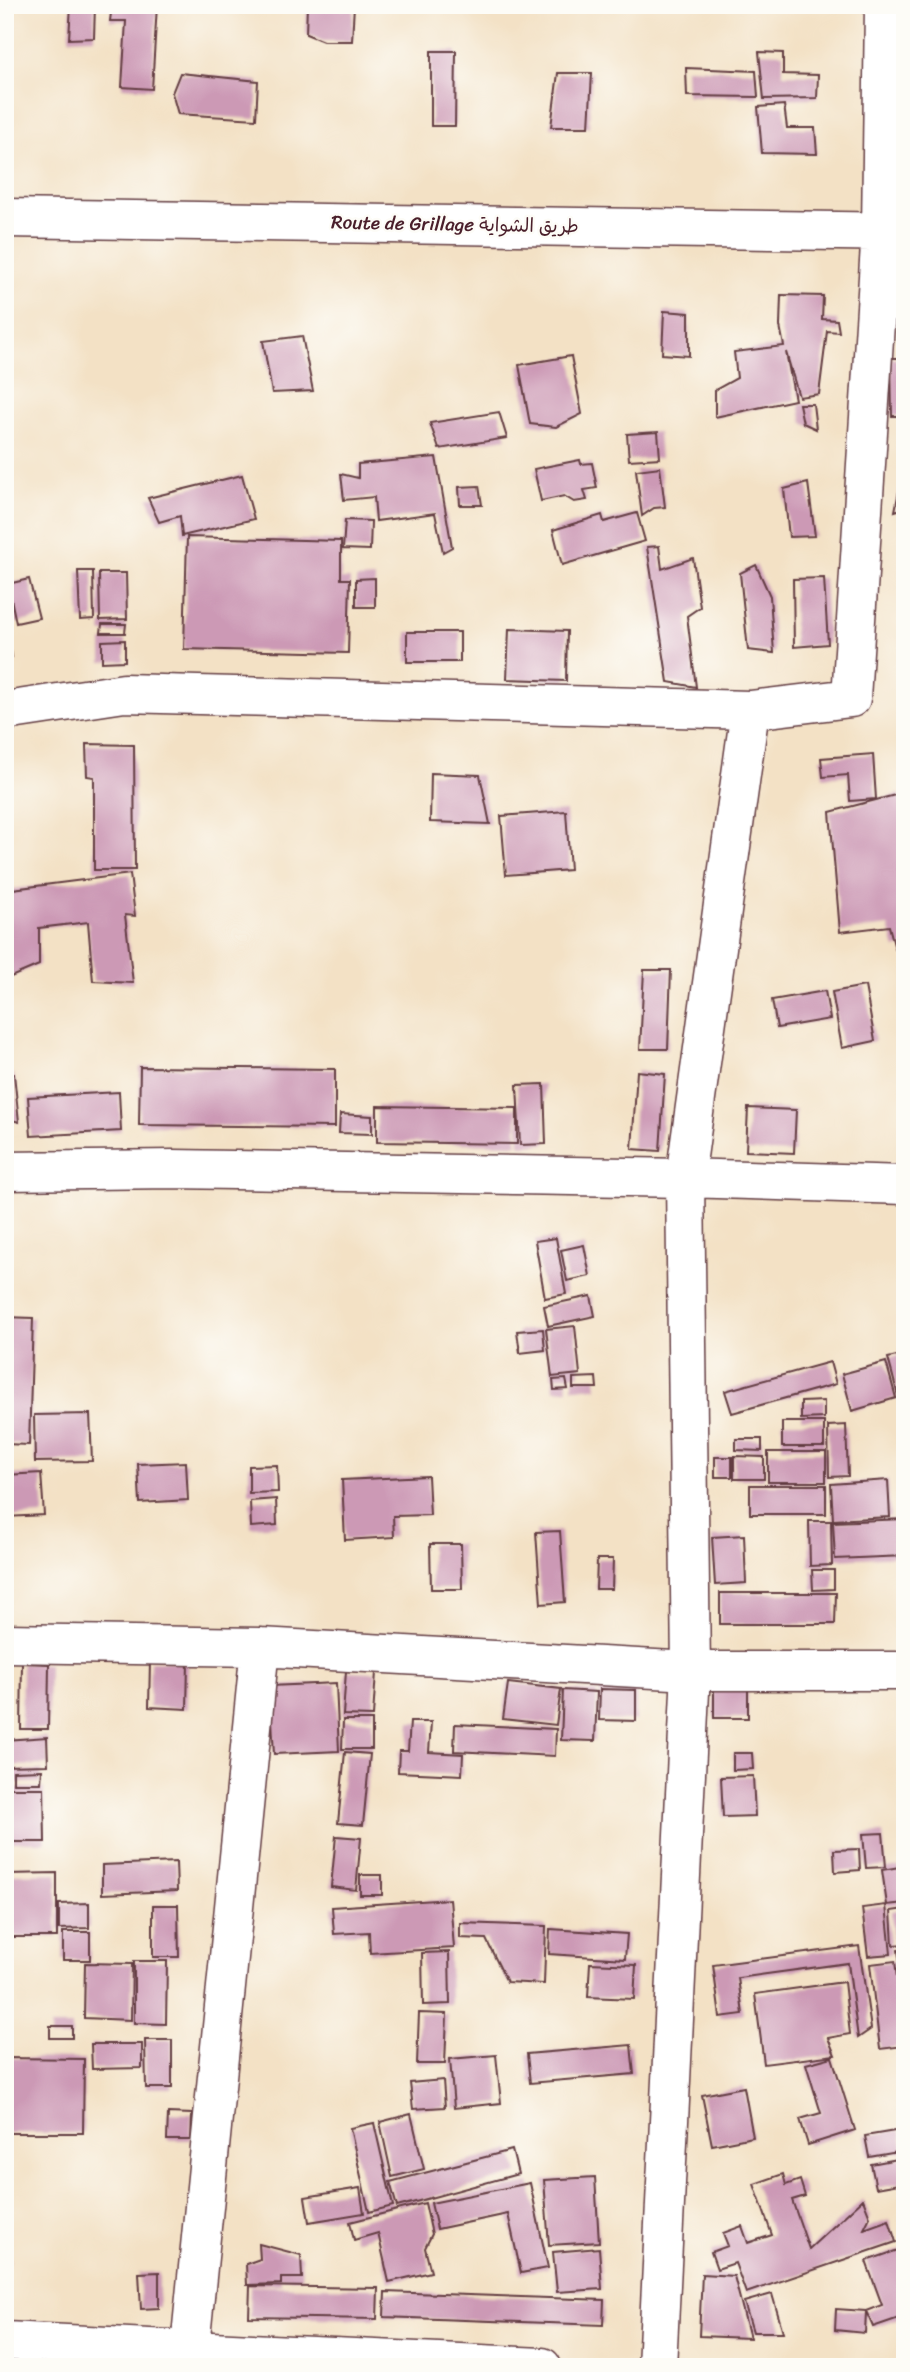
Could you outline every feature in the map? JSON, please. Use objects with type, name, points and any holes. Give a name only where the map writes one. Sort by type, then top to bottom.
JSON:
[{"type":"street","points":[[5,711],[124,693],[750,710],[851,698],[893,231],[884,5]]},
{"type":"street","name":"Route de Grillage طريق الشواية","points":[[5,218],[893,231]]},
{"type":"street","points":[[657,2367],[691,1671],[685,1178],[750,710]]},
{"type":"street","points":[[5,1171],[174,1169],[309,1174],[685,1178],[905,1185]]},
{"type":"street","points":[[5,1643],[260,1647],[691,1671],[905,1671]]},
{"type":"street","points":[[188,2358],[260,1647]]},
{"type":"street","points":[[5,2341],[188,2358],[542,2367]]},
{"type":"building","points":[[71,5],[95,5],[94,38],[69,39]]},
{"type":"building","points":[[112,5],[157,5],[152,89],[122,87],[126,21],[110,21]]},
{"type":"building","points":[[307,5],[354,5],[352,41],[323,41],[306,34]]},
{"type":"building","points":[[431,51],[456,51],[455,126],[431,126]]},
{"type":"building","points":[[759,52],[783,53],[783,74],[818,75],[817,98],[764,99]]},
{"type":"building","points":[[686,68],[756,71],[758,97],[687,96]]},
{"type":"building","points":[[180,73],[258,81],[256,119],[178,114],[172,93]]},
{"type":"building","points":[[558,73],[592,73],[589,127],[551,127]]},
{"type":"building","points":[[784,105],[787,128],[815,128],[817,154],[762,153],[758,107]]},
{"type":"building","points":[[781,295],[823,296],[822,319],[837,320],[839,332],[827,331],[819,394],[799,397],[786,352],[795,400],[715,417],[715,390],[737,378],[734,352],[784,346],[780,326]]},
{"type":"building","points":[[664,311],[689,313],[689,356],[662,354]]},
{"type":"building","points":[[302,336],[313,391],[272,393],[263,341]]},
{"type":"building","points":[[571,356],[582,414],[556,427],[530,424],[519,365]]},
{"type":"building","points":[[891,358],[905,358],[905,416],[892,416]]},
{"type":"building","points":[[799,404],[813,404],[816,429],[803,423]]},
{"type":"building","points":[[499,412],[507,438],[439,449],[430,423]]},
{"type":"building","points":[[658,432],[660,458],[629,460],[627,434]]},
{"type":"building","points":[[900,432],[905,433],[905,508],[895,511],[901,481]]},
{"type":"building","points":[[436,457],[452,547],[443,552],[435,513],[376,521],[374,497],[344,500],[341,474],[358,478],[358,464]]},
{"type":"building","points":[[580,460],[581,464],[592,463],[597,488],[584,490],[587,500],[574,502],[564,496],[541,501],[534,469]]},
{"type":"building","points":[[660,467],[665,507],[654,508],[642,516],[636,470]]},
{"type":"building","points":[[242,475],[254,519],[182,536],[180,516],[159,522],[148,498]]},
{"type":"building","points":[[808,483],[815,536],[789,537],[784,489]]},
{"type":"building","points":[[479,486],[482,505],[460,505],[459,487]]},
{"type":"building","points":[[637,513],[645,541],[562,565],[553,530],[602,515],[604,522]]},
{"type":"building","points":[[345,520],[371,521],[370,550],[343,549]]},
{"type":"building","points":[[187,537],[341,541],[341,579],[350,579],[348,653],[184,649]]},
{"type":"building","points":[[659,546],[662,569],[693,558],[700,607],[687,616],[696,687],[668,682],[647,547]]},
{"type":"building","points":[[756,565],[770,596],[774,653],[748,650],[740,573]]},
{"type":"building","points":[[78,571],[93,571],[94,619],[80,620]]},
{"type":"building","points":[[99,573],[126,573],[127,619],[100,620]]},
{"type":"building","points":[[375,578],[375,607],[356,607],[356,579]]},
{"type":"building","points":[[824,578],[828,644],[794,647],[793,579]]},
{"type":"building","points":[[29,579],[39,618],[16,623],[8,584]]},
{"type":"building","points":[[5,610],[12,657],[5,657]]},
{"type":"building","points":[[102,624],[126,624],[125,633],[101,633]]},
{"type":"building","points":[[509,629],[567,631],[566,681],[507,679]]},
{"type":"building","points":[[407,632],[460,632],[460,662],[407,662]]},
{"type":"building","points":[[125,640],[125,661],[102,662],[102,641]]},
{"type":"building","points":[[86,744],[134,745],[135,870],[94,870],[94,777],[87,776]]},
{"type":"building","points":[[873,754],[876,799],[850,801],[848,775],[823,777],[821,758]]},
{"type":"building","points":[[431,773],[480,775],[490,824],[430,822]]},
{"type":"building","points":[[899,794],[905,820],[905,946],[895,949],[889,926],[840,932],[830,812]]},
{"type":"building","points":[[566,811],[570,870],[506,875],[501,816]]},
{"type":"building","points":[[130,874],[135,916],[125,915],[133,983],[93,981],[88,922],[39,928],[39,965],[6,979],[5,890]]},
{"type":"building","points":[[644,970],[671,970],[668,1049],[640,1049]]},
{"type":"building","points":[[865,986],[875,1041],[842,1048],[832,992]]},
{"type":"building","points":[[825,991],[830,1019],[777,1028],[772,1000]]},
{"type":"building","points":[[140,1067],[335,1069],[335,1127],[139,1125]]},
{"type":"building","points":[[637,1071],[665,1074],[660,1151],[632,1149]]},
{"type":"building","points":[[5,1074],[14,1074],[19,1122],[5,1118]]},
{"type":"building","points":[[544,1084],[546,1144],[520,1145],[517,1085]]},
{"type":"building","points":[[119,1092],[121,1131],[31,1136],[28,1097]]},
{"type":"building","points":[[377,1106],[517,1108],[517,1144],[377,1142]]},
{"type":"building","points":[[748,1108],[796,1110],[794,1153],[746,1151]]},
{"type":"building","points":[[340,1114],[372,1116],[372,1134],[339,1133]]},
{"type":"building","points":[[556,1238],[566,1294],[545,1298],[535,1241]]},
{"type":"building","points":[[584,1245],[590,1276],[567,1281],[561,1250]]},
{"type":"building","points":[[591,1296],[595,1316],[548,1326],[544,1306]]},
{"type":"building","points":[[5,1317],[33,1318],[29,1445],[5,1444]]},
{"type":"building","points":[[575,1326],[580,1374],[552,1377],[546,1329]]},
{"type":"building","points":[[543,1329],[545,1350],[520,1353],[517,1331]]},
{"type":"building","points":[[905,1354],[905,1418],[904,1418],[888,1358]]},
{"type":"building","points":[[830,1362],[836,1384],[732,1413],[725,1391]]},
{"type":"building","points":[[886,1362],[896,1398],[852,1411],[842,1374]]},
{"type":"building","points":[[596,1377],[597,1388],[573,1388],[573,1378]]},
{"type":"building","points":[[566,1379],[568,1389],[554,1390],[553,1380]]},
{"type":"building","points":[[824,1401],[824,1418],[801,1419],[801,1402]]},
{"type":"building","points":[[90,1414],[92,1461],[35,1462],[34,1415]]},
{"type":"building","points":[[782,1422],[824,1422],[824,1447],[782,1447]]},
{"type":"building","points":[[846,1425],[848,1476],[829,1477],[828,1426]]},
{"type":"building","points":[[736,1439],[762,1439],[762,1451],[736,1450]]},
{"type":"building","points":[[768,1452],[826,1452],[826,1482],[768,1482]]},
{"type":"building","points":[[734,1456],[764,1457],[764,1479],[734,1479]]},
{"type":"building","points":[[715,1457],[732,1457],[732,1477],[715,1477]]},
{"type":"building","points":[[186,1462],[188,1500],[140,1503],[138,1464]]},
{"type":"building","points":[[277,1465],[278,1492],[249,1493],[249,1466]]},
{"type":"building","points":[[41,1473],[44,1515],[6,1517],[5,1475]]},
{"type":"building","points":[[428,1476],[430,1515],[393,1516],[394,1537],[345,1540],[342,1480]]},
{"type":"building","points":[[888,1480],[890,1517],[833,1520],[831,1484]]},
{"type":"building","points":[[750,1485],[826,1485],[826,1514],[750,1514]]},
{"type":"building","points":[[276,1499],[277,1525],[251,1527],[250,1501]]},
{"type":"building","points":[[905,1519],[905,1556],[835,1559],[833,1522]]},
{"type":"building","points":[[809,1521],[831,1521],[832,1565],[810,1566]]},
{"type":"building","points":[[560,1531],[565,1602],[541,1604],[536,1532]]},
{"type":"building","points":[[744,1535],[746,1583],[715,1585],[712,1537]]},
{"type":"building","points":[[430,1544],[461,1544],[462,1589],[431,1589]]},
{"type":"building","points":[[597,1559],[613,1559],[612,1589],[596,1589]]},
{"type":"building","points":[[812,1570],[834,1570],[834,1589],[813,1590]]},
{"type":"building","points":[[720,1593],[836,1593],[835,1624],[720,1624]]},
{"type":"building","points":[[150,1661],[188,1662],[187,1709],[149,1707]]},
{"type":"building","points":[[22,1663],[49,1664],[48,1729],[21,1729]]},
{"type":"building","points":[[346,1671],[376,1672],[373,1716],[343,1715]]},
{"type":"building","points":[[336,1683],[339,1751],[274,1754],[270,1686]]},
{"type":"building","points":[[508,1683],[561,1689],[556,1725],[503,1719]]},
{"type":"building","points":[[748,1688],[748,1718],[714,1718],[714,1689]]},
{"type":"building","points":[[600,1689],[636,1690],[636,1721],[599,1720]]},
{"type":"building","points":[[563,1690],[597,1692],[595,1741],[561,1740]]},
{"type":"building","points":[[343,1720],[372,1720],[372,1749],[342,1749]]},
{"type":"building","points":[[410,1722],[431,1722],[429,1752],[463,1754],[462,1775],[398,1772],[399,1751],[408,1751]]},
{"type":"building","points":[[455,1724],[556,1729],[555,1756],[454,1751]]},
{"type":"building","points":[[47,1737],[48,1765],[5,1766],[5,1740]]},
{"type":"building","points":[[345,1752],[370,1754],[363,1825],[338,1823]]},
{"type":"building","points":[[733,1753],[752,1753],[753,1769],[733,1770]]},
{"type":"building","points":[[42,1770],[41,1783],[13,1783],[13,1771]]},
{"type":"building","points":[[753,1776],[755,1816],[723,1817],[721,1777]]},
{"type":"building","points":[[5,1788],[44,1788],[45,1842],[5,1842]]},
{"type":"building","points":[[883,1833],[886,1867],[866,1868],[863,1834]]},
{"type":"building","points":[[336,1836],[361,1838],[356,1890],[331,1887]]},
{"type":"building","points":[[859,1849],[860,1870],[835,1872],[834,1850]]},
{"type":"building","points":[[176,1862],[177,1891],[102,1894],[102,1865]]},
{"type":"building","points":[[905,1866],[905,1903],[887,1905],[882,1870]]},
{"type":"building","points":[[57,1873],[57,1937],[7,1937],[6,1874]]},
{"type":"building","points":[[360,1875],[382,1875],[382,1895],[360,1895]]},
{"type":"building","points":[[450,1899],[454,1948],[370,1953],[369,1932],[334,1934],[332,1907]]},
{"type":"building","points":[[89,1903],[89,1928],[59,1929],[59,1904]]},
{"type":"building","points":[[153,1905],[178,1905],[179,1957],[153,1957]]},
{"type":"building","points":[[886,1905],[891,1954],[868,1956],[862,1908]]},
{"type":"building","points":[[905,1909],[905,1944],[893,1945],[891,1911]]},
{"type":"building","points":[[460,1923],[546,1926],[544,1984],[507,1982],[486,1939],[460,1938]]},
{"type":"building","points":[[550,1929],[627,1934],[625,1959],[549,1954]]},
{"type":"building","points":[[63,1932],[90,1932],[90,1960],[63,1960]]},
{"type":"building","points":[[859,1946],[871,2029],[858,2038],[848,1963],[738,1978],[743,2014],[720,2017],[713,1965]]},
{"type":"building","points":[[905,1949],[905,1984],[903,1985],[898,1950]]},
{"type":"building","points":[[449,1952],[450,2004],[423,2005],[422,1953]]},
{"type":"building","points":[[134,1961],[167,1961],[166,2024],[134,2023]]},
{"type":"building","points":[[895,1961],[905,2046],[880,2049],[870,1964]]},
{"type":"building","points":[[85,1963],[132,1964],[131,2020],[84,2018]]},
{"type":"building","points":[[590,1963],[636,1965],[634,1999],[588,1997]]},
{"type":"building","points":[[844,1982],[850,2034],[828,2038],[835,2055],[764,2064],[755,1994]]},
{"type":"building","points":[[419,2013],[447,2014],[445,2064],[417,2064]]},
{"type":"building","points":[[50,2026],[72,2026],[72,2038],[50,2038]]},
{"type":"building","points":[[145,2040],[172,2040],[172,2088],[146,2088]]},
{"type":"building","points":[[91,2044],[142,2044],[142,2068],[92,2069]]},
{"type":"building","points":[[631,2045],[634,2074],[530,2083],[527,2054]]},
{"type":"building","points":[[496,2055],[501,2103],[454,2108],[450,2059]]},
{"type":"building","points":[[832,2057],[855,2130],[808,2145],[800,2119],[821,2113],[806,2064]]},
{"type":"building","points":[[6,2058],[84,2059],[83,2133],[6,2133]]},
{"type":"building","points":[[443,2080],[445,2107],[413,2109],[410,2083]]},
{"type":"building","points":[[744,2087],[753,2137],[712,2145],[702,2095]]},
{"type":"building","points":[[168,2113],[192,2114],[191,2140],[167,2140]]},
{"type":"building","points":[[411,2114],[424,2169],[392,2177],[380,2122]]},
{"type":"building","points":[[374,2123],[393,2206],[369,2212],[350,2128]]},
{"type":"building","points":[[901,2130],[904,2151],[869,2157],[865,2136]]},
{"type":"building","points":[[512,2150],[518,2174],[397,2207],[390,2182]]},
{"type":"building","points":[[903,2158],[905,2183],[876,2188],[871,2164]]},
{"type":"building","points":[[783,2174],[786,2185],[800,2180],[805,2196],[792,2200],[809,2249],[863,2199],[870,2217],[864,2229],[889,2220],[896,2242],[746,2293],[735,2263],[717,2269],[711,2252],[728,2246],[723,2233],[742,2226],[748,2243],[772,2235],[754,2184]]},
{"type":"building","points":[[595,2177],[599,2242],[549,2245],[544,2180]]},
{"type":"building","points":[[530,2183],[548,2268],[521,2273],[508,2214],[437,2229],[431,2203]]},
{"type":"building","points":[[5,2186],[10,2263],[5,2264]]},
{"type":"building","points":[[360,2188],[364,2213],[309,2222],[305,2197]]},
{"type":"building","points":[[425,2203],[432,2234],[425,2248],[431,2272],[389,2282],[378,2233],[354,2240],[350,2222]]},
{"type":"building","points":[[259,2244],[301,2255],[302,2278],[281,2278],[281,2284],[247,2285],[246,2264],[260,2259]]},
{"type":"building","points":[[599,2248],[602,2289],[557,2292],[553,2252]]},
{"type":"building","points":[[901,2249],[905,2258],[905,2316],[873,2327],[866,2311],[882,2305],[866,2261]]},
{"type":"building","points":[[159,2272],[159,2308],[141,2309],[139,2273]]},
{"type":"building","points":[[702,2274],[734,2276],[750,2338],[699,2336]]},
{"type":"building","points":[[250,2286],[378,2288],[377,2319],[249,2317]]},
{"type":"building","points":[[385,2292],[604,2300],[603,2325],[384,2317]]},
{"type":"building","points":[[772,2294],[783,2332],[753,2332],[744,2302]]},
{"type":"building","points":[[836,2309],[866,2311],[865,2333],[835,2330]]}]
